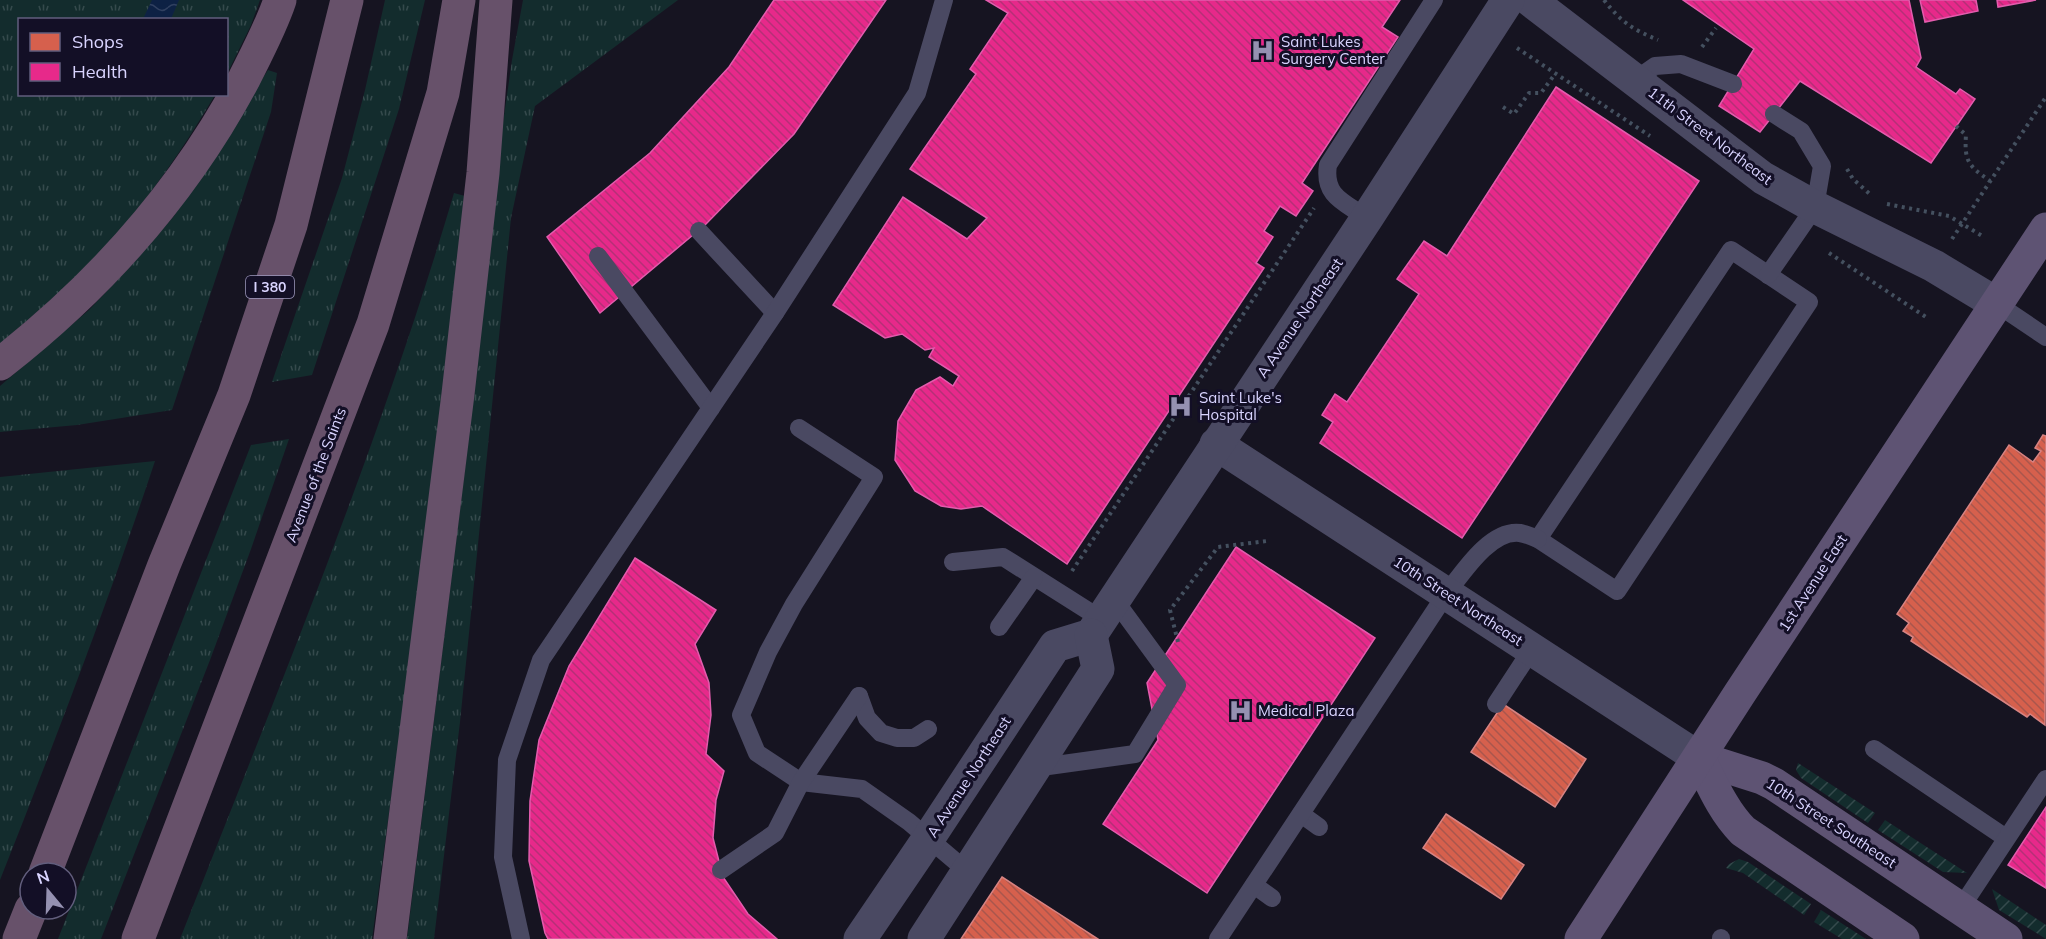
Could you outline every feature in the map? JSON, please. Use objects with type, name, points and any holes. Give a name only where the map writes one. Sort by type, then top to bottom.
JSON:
[{"type":"highway","points":[[0,364],[40,333],[82,295],[114,262],[158,210],[225,114],[254,59],[280,0]]},
{"type":"highway","name":"I 380","points":[[50,861],[234,395],[291,225],[347,0]]},
{"type":"highway","name":"Avenue of the Saints","points":[[138,939],[374,324],[443,93],[459,0]]},
{"type":"highway","points":[[390,939],[481,185],[496,0]]},
{"type":"highway","points":[[19,939],[26,921]]},
{"type":"main road","name":"1st Avenue East","points":[[1581,939],[2046,229]]},
{"type":"main road","name":"10th Street Southeast","points":[[1700,758],[1774,784],[2006,939]]},
{"type":"main road","points":[[1700,758],[1718,797],[1733,821],[1743,831],[1903,939]]},
{"type":"street","name":"A Avenue Northeast","points":[[860,939],[1055,646],[1102,617],[1367,218],[1508,0]]},
{"type":"street","name":"11th Street Northeast","points":[[1530,0],[1763,178],[1815,207],[1934,266],[1997,304]]},
{"type":"street","name":"10th Street Northeast","points":[[1216,444],[1700,758]]},
{"type":"street","points":[[924,939],[990,840],[1098,669],[1102,617]]},
{"type":"lane","points":[[521,939],[504,857],[507,760],[541,660],[775,313],[917,93],[944,0]]},
{"type":"lane","points":[[1367,218],[1331,192],[1326,176],[1328,165],[1434,0]]},
{"type":"lane","points":[[1635,80],[1655,66],[1682,64],[1733,84]]},
{"type":"lane","points":[[1768,275],[1815,207],[1822,166],[1801,131],[1774,114]]},
{"type":"lane","points":[[699,231],[775,313]]},
{"type":"lane","points":[[1218,939],[1446,594],[1484,546],[1500,537],[1518,532],[1538,538],[1617,591],[1809,302],[1731,250],[1538,538]]},
{"type":"lane","points":[[598,256],[711,408]]},
{"type":"lane","points":[[1997,304],[2046,337]]},
{"type":"lane","points":[[799,428],[874,477],[794,604],[768,652],[741,715],[757,753],[801,782],[862,789],[968,872]]},
{"type":"lane","points":[[953,562],[1003,557],[1102,617],[1177,685],[1135,754],[1034,768]]},
{"type":"lane","points":[[999,627],[1034,577]]},
{"type":"lane","points":[[1496,704],[1532,649]]},
{"type":"lane","points":[[721,870],[776,833],[801,782],[859,696],[867,718],[881,733],[897,738],[914,738],[928,729]]},
{"type":"lane","points":[[1874,749],[2006,838]]},
{"type":"lane","points":[[1960,909],[2046,779]]},
{"type":"lane","points":[[1300,814],[1318,827]]},
{"type":"lane","points":[[1254,885],[1272,898]]},
{"type":"path","points":[[1702,48],[1716,28]]},
{"type":"path","points":[[1503,107],[1514,114],[1528,93],[1541,93],[1555,74]]},
{"type":"path","points":[[1950,242],[2046,97]]},
{"type":"path","points":[[1956,126],[1966,135],[1966,158],[1971,167],[1990,182]]},
{"type":"path","points":[[1844,164],[1853,179],[1869,194],[1889,205],[1949,216],[1984,237]]},
{"type":"path","points":[[1067,575],[1072,571],[1320,198]]},
{"type":"green space","points":[[0,0],[260,0],[251,25],[228,72],[228,18],[18,18],[18,96],[214,96],[165,172],[123,227],[69,283],[0,344]]},
{"type":"green space","points":[[385,0],[425,0],[399,109],[312,375],[272,382],[342,178]]},
{"type":"green space","points":[[523,0],[678,0],[535,106],[511,218],[460,722],[434,939],[407,939],[465,468],[498,158]]},
{"type":"green space","points":[[268,70],[277,73],[271,112],[172,410],[77,425],[0,432],[0,386],[89,310],[174,216]]},
{"type":"green space","points":[[454,193],[465,196],[428,525],[372,939],[180,939],[360,476],[425,288]]},
{"type":"green space","points":[[289,439],[210,660],[101,939],[58,939],[65,921],[78,921],[78,888],[251,445]]},
{"type":"green space","points":[[155,461],[119,567],[0,880],[0,477]]},
{"type":"green space","points":[[1798,763],[1875,813],[1868,823],[1801,778],[1796,770]]},
{"type":"green space","points":[[1885,820],[1967,873],[1943,872],[1878,830]]},
{"type":"green space","points":[[1739,859],[1748,862],[1811,904],[1804,915],[1743,873],[1726,868]]},
{"type":"green space","points":[[1992,889],[2046,925],[2046,939],[1999,910]]},
{"type":"green space","points":[[1821,910],[1866,939],[1842,939],[1814,922]]},
{"type":"water","points":[[152,0],[179,0],[171,18],[143,18]]},
{"type":"building: Shops","points":[[2043,435],[2046,436],[2045,725],[2030,714],[2027,717],[1911,641],[1913,637],[1903,631],[1909,623],[1897,614],[2009,445],[2033,462],[2041,451],[2035,448]]},
{"type":"building: Shops","points":[[1503,704],[1586,759],[1555,807],[1471,752]]},
{"type":"building: Shops","points":[[1446,814],[1524,865],[1501,899],[1423,848]]},
{"type":"building: Shops","points":[[1002,877],[1098,939],[961,939]]},
{"type":"building: Health","points":[[774,0],[886,0],[794,134],[706,224],[600,313],[547,237],[650,153],[729,67]]},
{"type":"building: Health","points":[[986,0],[1400,0],[1382,27],[1398,37],[1302,183],[1313,191],[1296,216],[1280,206],[1264,231],[1273,237],[1256,263],[1264,268],[1067,564],[982,506],[961,509],[941,506],[915,491],[895,460],[898,421],[916,390],[940,377],[953,386],[959,376],[929,357],[934,348],[925,350],[902,334],[885,338],[833,305],[903,197],[967,239],[987,218],[910,169],[976,74],[970,69],[1008,13]]},
{"type":"building: Health","points":[[1683,0],[1909,0],[1921,58],[1916,67],[1956,94],[1960,89],[1975,99],[1931,163],[1800,81],[1760,132],[1719,106],[1754,49]]},
{"type":"building: Health","points":[[1920,0],[1976,0],[1978,11],[1925,22]]},
{"type":"building: Health","points":[[1997,0],[2036,0],[1998,7]]},
{"type":"building: Health","points":[[1556,87],[1699,181],[1462,538],[1320,443],[1333,422],[1322,415],[1335,394],[1347,402],[1419,294],[1397,279],[1424,241],[1447,256]]},
{"type":"building: Health","name":"Medical Plaza","points":[[1236,547],[1375,638],[1207,893],[1103,824],[1158,740],[1147,683]]},
{"type":"building: Health","points":[[635,558],[716,610],[695,644],[709,683],[711,715],[706,754],[724,771],[716,800],[713,838],[723,877],[748,914],[777,939],[548,939],[545,933],[529,861],[530,801],[539,740],[569,666]]},
{"type":"building: Health","points":[[2046,807],[2046,888],[2008,865]]},
{"type":"place","name":"Saint Lukes Surgery Center","points":[[1263,51]]},
{"type":"place","name":"Saint Luke's Hospital","points":[[1181,407]]},
{"type":"place","name":"Medical Plaza","points":[[1240,711]]}]
